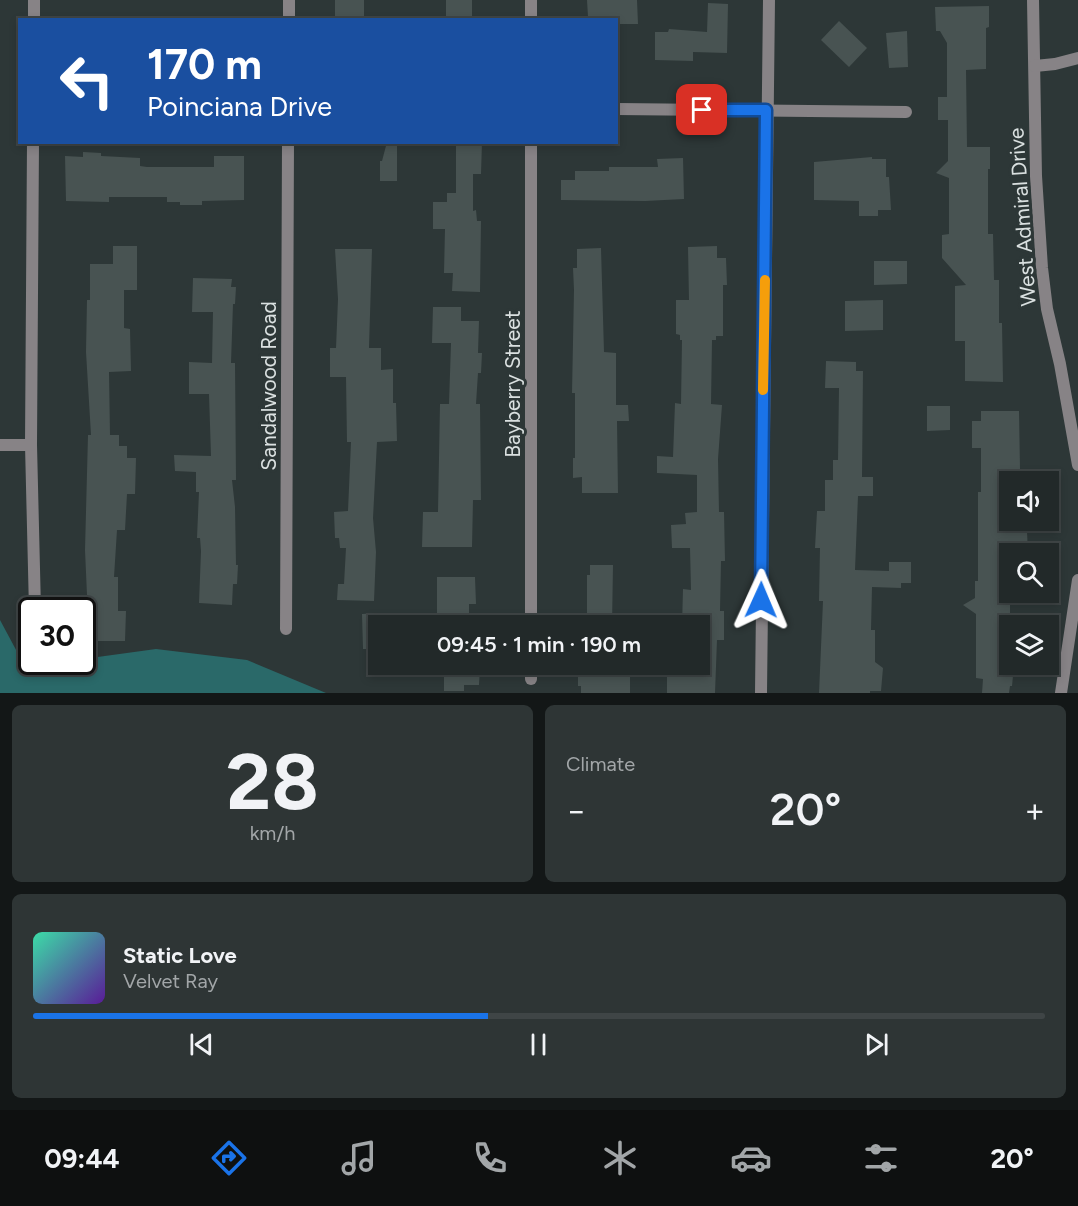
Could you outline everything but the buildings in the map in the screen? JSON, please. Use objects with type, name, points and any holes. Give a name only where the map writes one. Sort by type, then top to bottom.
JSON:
[{"type":"street","points":[[34,0],[34,18]]},
{"type":"street","points":[[289,0],[289,18]]},
{"type":"street","points":[[531,0],[531,18]]},
{"type":"street","points":[[760,693],[768,0]]},
{"type":"street","name":"West Admiral Drive","points":[[1034,0],[1036,176],[1046,299],[1078,465]]},
{"type":"street","points":[[1035,66],[1078,58]]},
{"type":"street","points":[[618,109],[906,112]]},
{"type":"street","points":[[33,144],[31,445],[35,597]]},
{"type":"street","name":"Sandalwood Road","points":[[286,629],[288,144]]},
{"type":"street","name":"Bayberry Street","points":[[531,144],[531,615]]},
{"type":"street","points":[[0,445],[31,445]]},
{"type":"street","points":[[1061,693],[1078,580]]},
{"type":"shaded area","points":[[0,620],[18,654],[18,675],[96,675],[96,657],[156,649],[247,660],[326,693],[0,693]]},
{"type":"slow traffic","points":[[763,390],[765,280]]},
{"type":"route","points":[[702,110],[766,110],[761,600]]}]
